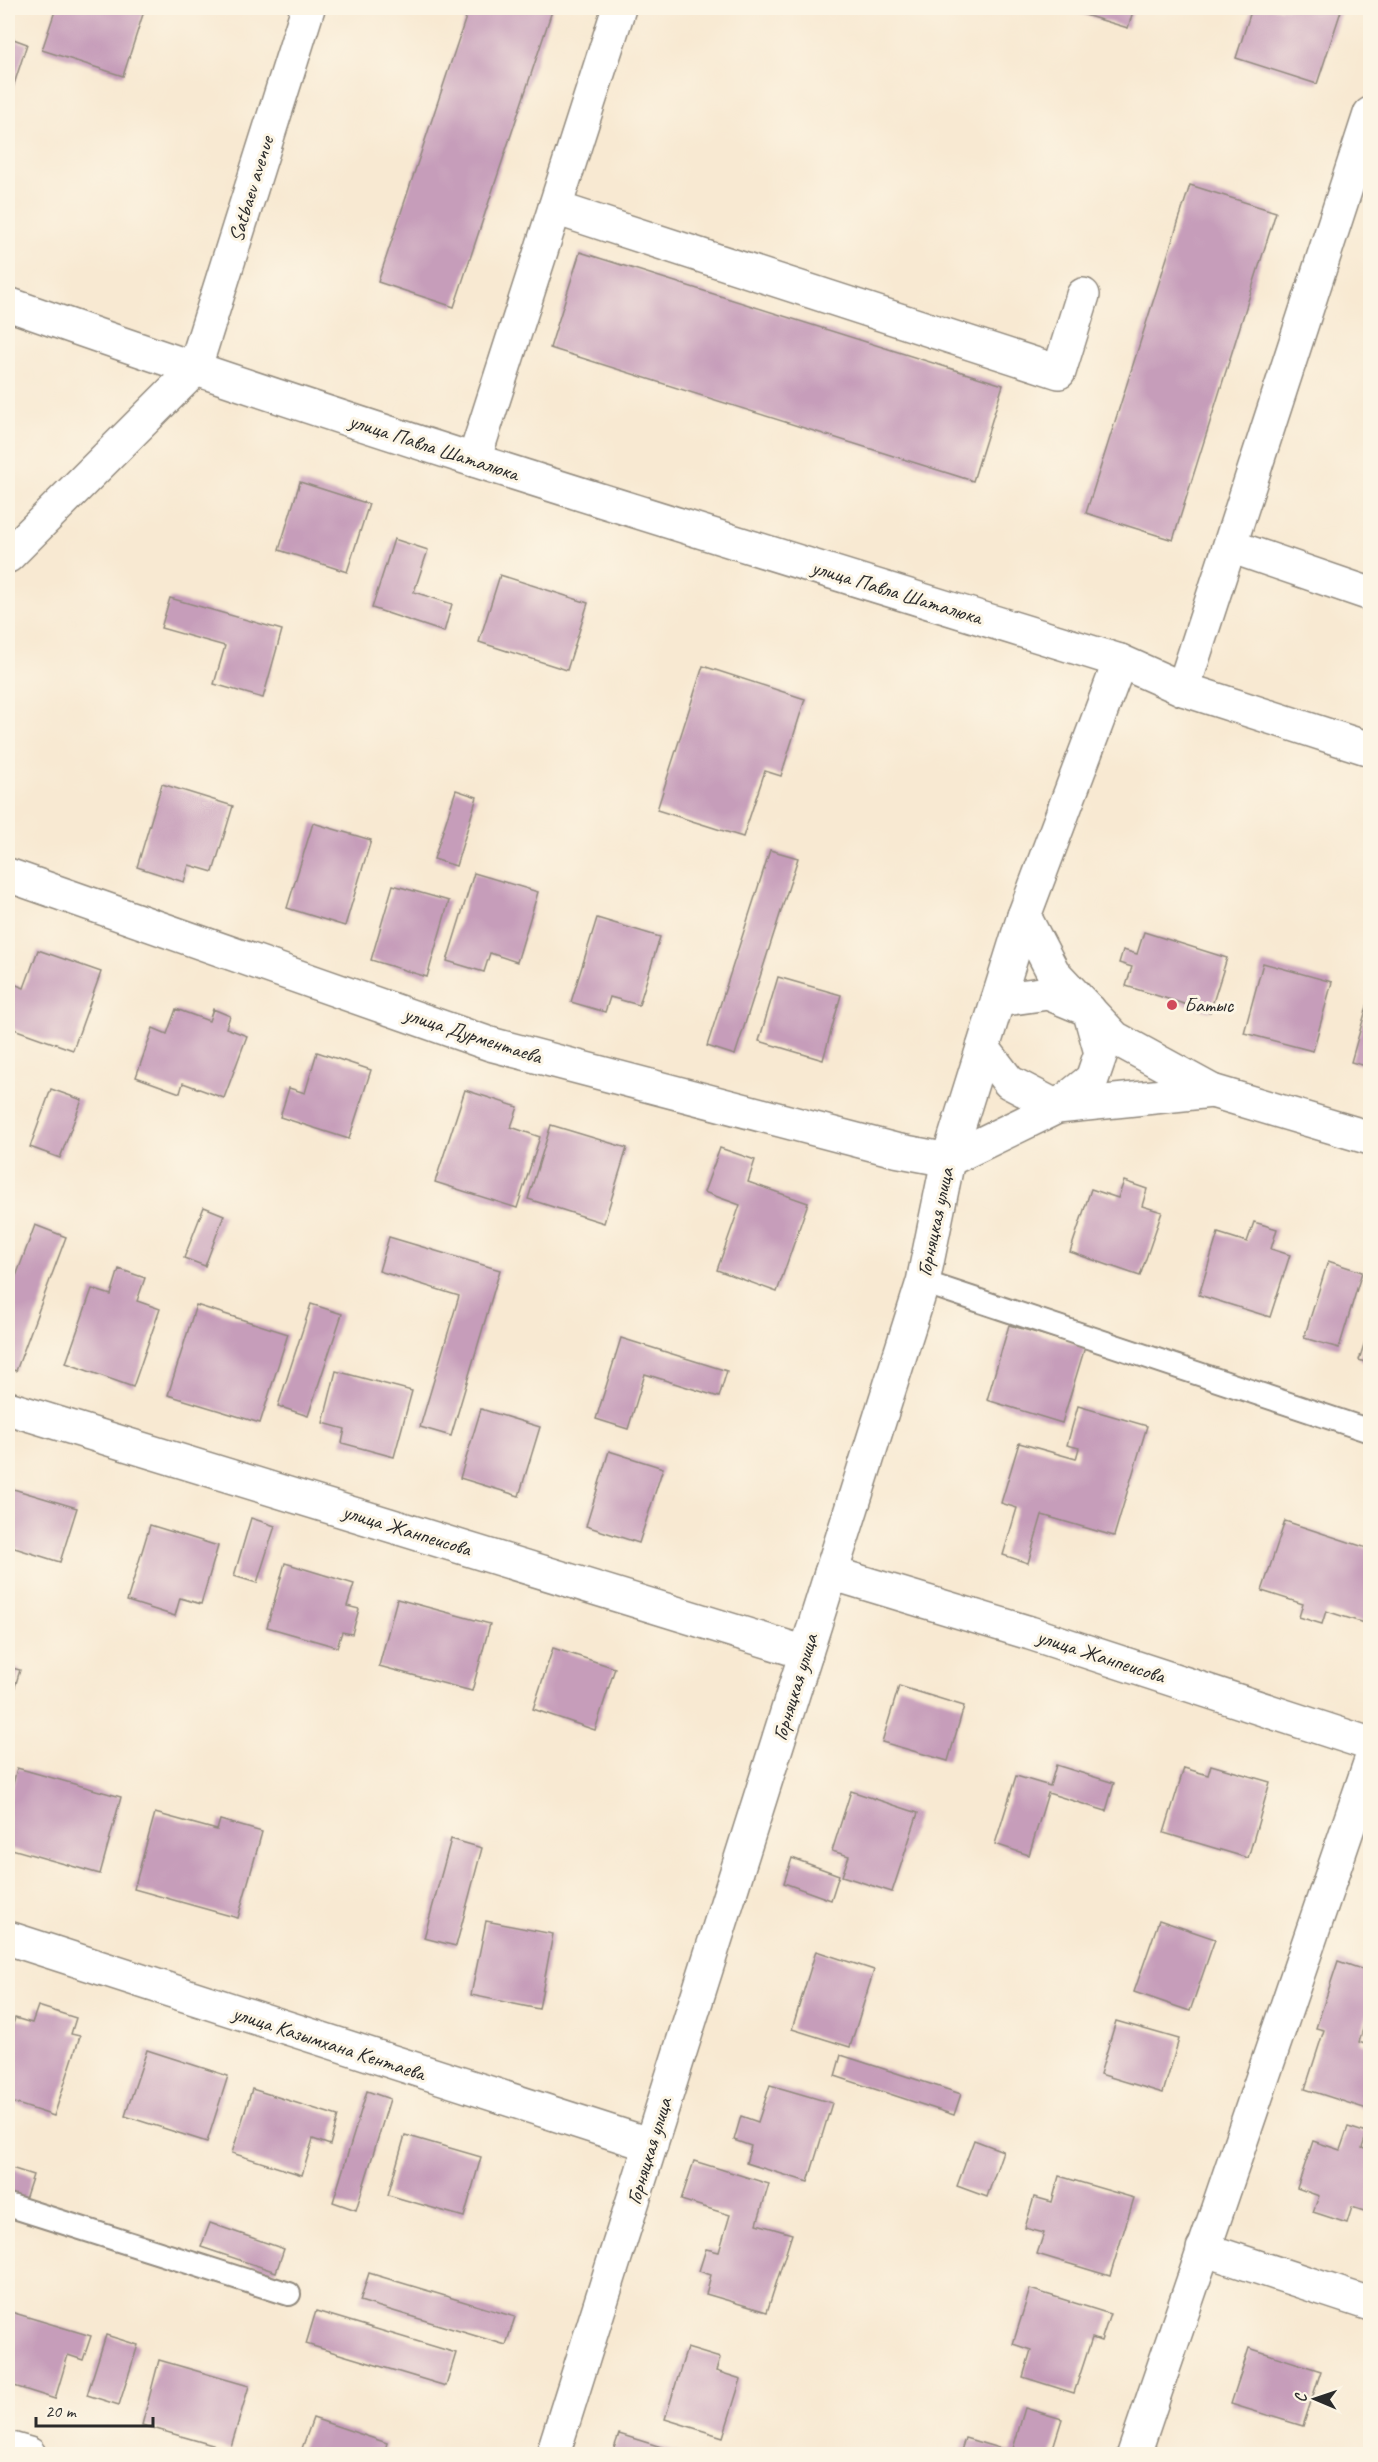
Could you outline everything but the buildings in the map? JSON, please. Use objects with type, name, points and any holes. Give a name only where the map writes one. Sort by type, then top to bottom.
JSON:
[{"type":"street","name":"Satbaev avenue","points":[[194,370],[308,8]]},
{"type":"street","points":[[474,460],[619,8]]},
{"type":"street","points":[[1183,689],[1371,114]]},
{"type":"street","points":[[555,208],[1059,372],[1083,296]]},
{"type":"street","name":"улица Павла Шаталюка","points":[[8,304],[194,370],[1120,662],[1183,689],[1371,749]]},
{"type":"street","points":[[8,556],[194,370]]},
{"type":"street","points":[[1230,546],[1371,594]]},
{"type":"street","points":[[1120,662],[1024,916],[1053,972],[1115,1038],[1212,1091],[1371,1138]]},
{"type":"street","name":"улица Дурментаева","points":[[8,875],[490,1044],[895,1150],[948,1160]]},
{"type":"street","name":"Горняцкая улица","points":[[553,2454],[923,1282],[948,1160],[1024,916]]},
{"type":"street","points":[[998,1000],[1048,993],[1089,1010]]},
{"type":"street","points":[[948,1160],[1057,1107],[1092,1079],[1101,1053],[1089,1010]]},
{"type":"street","points":[[982,1048],[1009,1082],[1057,1107],[1212,1091]]},
{"type":"street","name":"улица Жанпеисова","points":[[8,1408],[806,1653]]},
{"type":"street","name":"улица Жанпеисова","points":[[831,1573],[1030,1633],[1371,1744]]},
{"type":"street","points":[[1134,2454],[1371,1763]]},
{"type":"street","name":"улица Казымхана Кентаева","points":[[8,1938],[651,2145]]},
{"type":"street","points":[[1203,2249],[1371,2304]]},
{"type":"street","points":[[8,2448],[29,2454]]},
{"type":"lane","points":[[923,1282],[1371,1431]]},
{"type":"lane","points":[[8,2205],[289,2294]]},
{"type":"place","name":"Батыс","points":[[1172,1005]]}]
